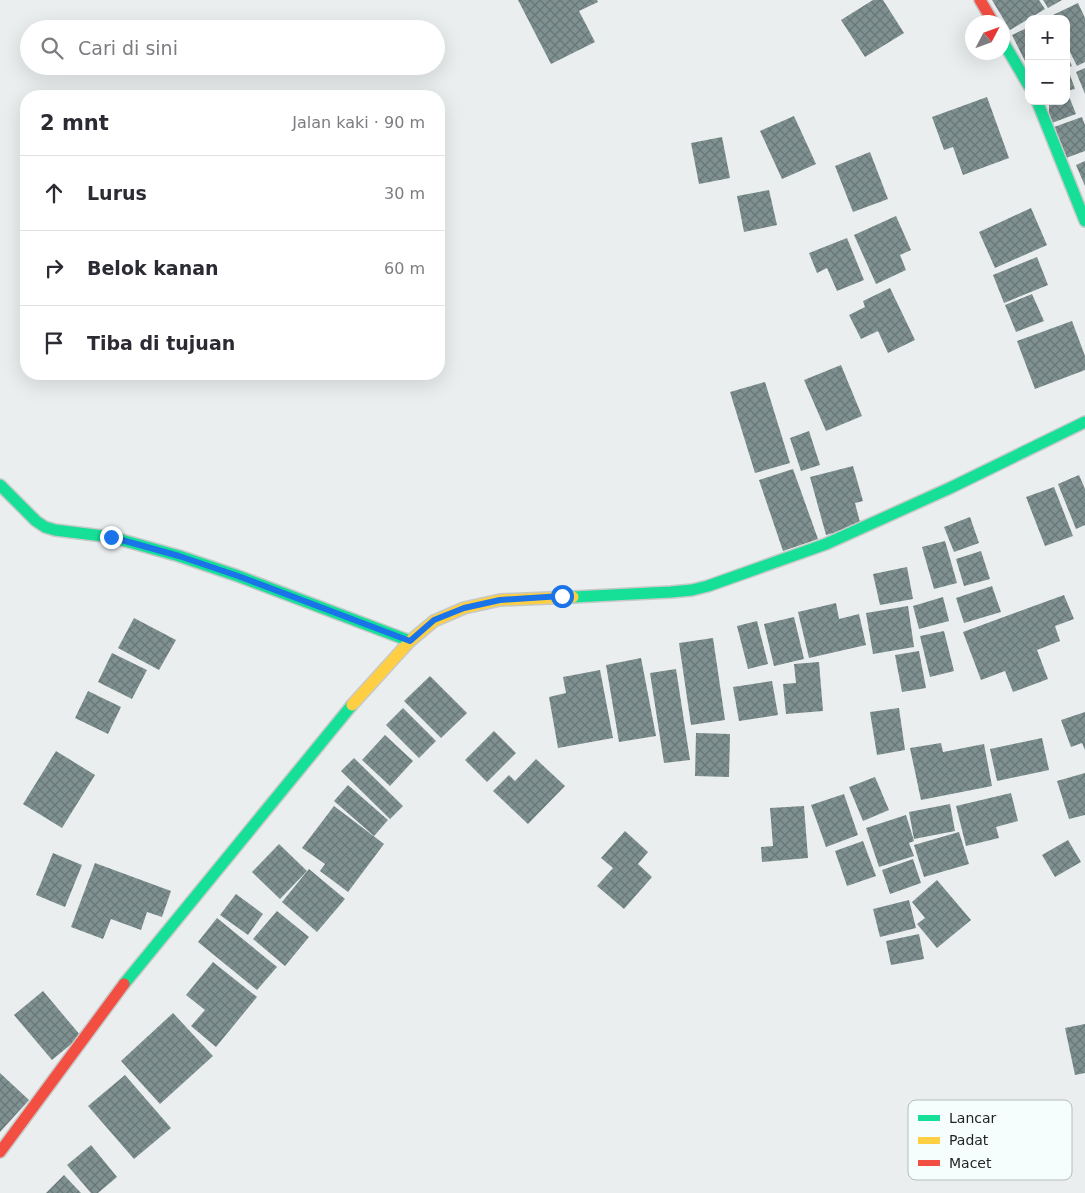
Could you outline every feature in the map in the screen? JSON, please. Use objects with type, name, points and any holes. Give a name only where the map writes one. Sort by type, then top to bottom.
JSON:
[{"type":"street","points":[[980,0],[989,15]]},
{"type":"street","points":[[1010,54],[1025,79]]},
{"type":"street","points":[[1039,105],[1085,221]]},
{"type":"street","points":[[0,1152],[128,980],[362,694],[410,641],[434,620],[464,608],[500,600],[671,592],[708,586],[826,544],[950,488],[1085,422]]},
{"type":"street","points":[[0,485],[36,521],[45,527],[111,537],[179,556],[238,576],[410,641]]},
{"type":"building","points":[[518,0],[597,0],[598,2],[579,11],[595,42],[551,64]]},
{"type":"building","points":[[873,0],[883,0],[904,33],[865,57],[841,20]]},
{"type":"building","points":[[992,0],[1039,0],[1045,9],[1035,15],[1025,15],[1025,21],[1010,30],[1010,15],[1001,15]]},
{"type":"building","points":[[1043,0],[1062,0],[1048,8]]},
{"type":"building","points":[[1078,3],[1085,18],[1085,62],[1077,66],[1070,52],[1070,15],[1053,15]]},
{"type":"building","points":[[1025,29],[1025,61],[1012,35]]},
{"type":"building","points":[[1085,68],[1085,94],[1076,72]]},
{"type":"building","points":[[1070,75],[1075,89],[1070,90]]},
{"type":"building","points":[[987,97],[1009,158],[963,175],[953,147],[944,150],[932,117]]},
{"type":"building","points":[[1070,99],[1076,114],[1049,124],[1049,105],[1070,105]]},
{"type":"building","points":[[794,116],[816,164],[782,179],[760,131]]},
{"type":"building","points":[[1082,117],[1085,125],[1085,151],[1066,158],[1054,127]]},
{"type":"building","points":[[722,137],[730,178],[699,184],[691,143]]},
{"type":"building","points":[[870,152],[888,199],[853,212],[835,166]]},
{"type":"building","points":[[1085,161],[1085,186],[1076,165]]},
{"type":"building","points":[[769,190],[777,225],[744,232],[737,196]]},
{"type":"building","points":[[1031,208],[1047,245],[995,268],[979,232]]},
{"type":"building","points":[[896,216],[911,250],[900,255],[906,270],[876,284],[854,235]]},
{"type":"building","points":[[847,238],[864,280],[837,291],[827,268],[817,273],[809,253]]},
{"type":"building","points":[[1037,257],[1048,285],[1004,303],[993,275]]},
{"type":"building","points":[[890,288],[915,340],[888,353],[878,331],[861,339],[849,315],[865,307],[863,301]]},
{"type":"building","points":[[1032,294],[1044,321],[1016,332],[1005,305]]},
{"type":"building","points":[[1072,321],[1085,356],[1085,370],[1035,389],[1017,341]]},
{"type":"building","points":[[841,365],[862,416],[826,431],[804,380]]},
{"type":"building","points":[[765,382],[790,463],[755,473],[730,392]]},
{"type":"building","points":[[809,431],[820,465],[801,471],[790,438]]},
{"type":"building","points":[[853,466],[863,501],[855,503],[861,526],[826,535],[810,477]]},
{"type":"building","points":[[793,469],[818,539],[783,551],[759,480]]},
{"type":"building","points":[[1079,475],[1085,489],[1085,525],[1076,529],[1058,484]]},
{"type":"building","points":[[1054,487],[1073,536],[1045,546],[1026,497]]},
{"type":"building","points":[[970,517],[979,543],[954,552],[944,527]]},
{"type":"building","points":[[945,541],[957,583],[934,589],[922,547]]},
{"type":"building","points":[[981,551],[990,579],[964,586],[956,559]]},
{"type":"building","points":[[907,567],[913,599],[880,605],[873,574]]},
{"type":"building","points":[[992,586],[1001,612],[964,623],[956,598]]},
{"type":"building","points":[[1064,595],[1074,619],[1055,626],[1060,641],[1037,650],[1048,679],[1013,692],[1005,671],[981,680],[963,632]]},
{"type":"building","points":[[943,597],[949,621],[919,629],[913,606]]},
{"type":"building","points":[[836,603],[839,619],[859,614],[866,645],[809,658],[798,612]]},
{"type":"building","points":[[908,606],[914,647],[873,654],[866,613]]},
{"type":"building","points":[[794,617],[804,659],[774,666],[764,624]]},
{"type":"building","points":[[134,618],[176,640],[159,670],[118,648]]},
{"type":"building","points":[[757,621],[768,664],[748,669],[737,626]]},
{"type":"building","points":[[944,631],[954,671],[930,677],[920,636]]},
{"type":"building","points":[[713,638],[725,720],[691,725],[679,643]]},
{"type":"building","points":[[919,651],[926,688],[902,692],[895,655]]},
{"type":"building","points":[[112,653],[147,670],[132,699],[98,682]]},
{"type":"building","points":[[641,658],[656,736],[619,742],[606,665]]},
{"type":"building","points":[[819,662],[823,711],[786,714],[783,684],[796,683],[794,664]]},
{"type":"building","points":[[676,669],[690,760],[664,763],[650,673]]},
{"type":"building","points":[[600,670],[613,738],[558,748],[549,697],[566,693],[563,677]]},
{"type":"building","points":[[430,676],[467,713],[441,738],[404,701]]},
{"type":"building","points":[[772,681],[778,715],[739,721],[733,687]]},
{"type":"building","points":[[88,691],[121,707],[108,734],[75,718]]},
{"type":"building","points":[[403,708],[436,741],[419,758],[386,725]]},
{"type":"building","points":[[899,708],[905,750],[877,755],[870,712]]},
{"type":"building","points":[[1085,712],[1085,750],[1082,743],[1071,747],[1061,720]]},
{"type":"building","points":[[494,731],[516,753],[487,782],[465,760]]},
{"type":"building","points":[[696,733],[730,734],[729,777],[695,776]]},
{"type":"building","points":[[385,735],[413,761],[390,786],[362,760]]},
{"type":"building","points":[[1042,738],[1049,770],[997,781],[990,749]]},
{"type":"building","points":[[941,743],[943,752],[984,744],[992,786],[921,800],[910,748]]},
{"type":"building","points":[[56,751],[95,775],[62,828],[23,804]]},
{"type":"building","points":[[354,758],[403,806],[390,819],[341,771]]},
{"type":"building","points":[[536,759],[565,786],[528,824],[493,791],[509,775],[515,781]]},
{"type":"building","points":[[1085,773],[1085,815],[1069,819],[1057,781]]},
{"type":"building","points":[[875,777],[889,810],[863,821],[849,787]]},
{"type":"building","points":[[348,785],[388,820],[374,836],[334,801]]},
{"type":"building","points":[[1011,793],[1018,821],[996,827],[999,838],[966,846],[956,806]]},
{"type":"building","points":[[844,794],[858,835],[826,847],[811,805]]},
{"type":"building","points":[[950,804],[955,831],[914,839],[909,812]]},
{"type":"building","points":[[334,806],[384,844],[348,892],[320,871],[325,864],[302,848]]},
{"type":"building","points":[[804,806],[808,858],[762,862],[761,847],[773,846],[770,808]]},
{"type":"building","points":[[906,815],[914,841],[909,843],[914,856],[879,867],[866,828]]},
{"type":"building","points":[[625,831],[648,852],[638,864],[652,877],[624,909],[597,886],[613,868],[601,858]]},
{"type":"building","points":[[959,832],[969,864],[924,877],[914,845]]},
{"type":"building","points":[[1068,840],[1081,862],[1055,877],[1042,855]]},
{"type":"building","points":[[863,841],[876,876],[847,886],[835,851]]},
{"type":"building","points":[[279,844],[307,871],[280,899],[252,872]]},
{"type":"building","points":[[53,853],[82,865],[65,907],[36,895]]},
{"type":"building","points":[[913,859],[921,883],[890,894],[882,870]]},
{"type":"building","points":[[95,863],[171,891],[162,917],[147,912],[141,930],[111,919],[103,939],[71,927]]},
{"type":"building","points":[[309,869],[345,899],[317,932],[282,902]]},
{"type":"building","points":[[937,880],[971,920],[937,948],[917,924],[925,918],[912,902]]},
{"type":"building","points":[[236,894],[263,914],[248,935],[220,915]]},
{"type":"building","points":[[909,900],[916,928],[880,937],[873,909]]},
{"type":"building","points":[[277,911],[309,937],[285,966],[253,939]]},
{"type":"building","points":[[217,918],[277,967],[257,990],[198,942]]},
{"type":"building","points":[[919,934],[924,959],[891,965],[886,941]]},
{"type":"building","points":[[213,962],[257,997],[216,1047],[191,1026],[205,1010],[186,995]]},
{"type":"building","points":[[43,991],[81,1036],[52,1060],[14,1015]]},
{"type":"building","points":[[173,1013],[213,1056],[160,1104],[121,1061]]},
{"type":"building","points":[[1085,1024],[1085,1073],[1075,1075],[1065,1028]]},
{"type":"building","points":[[0,1073],[29,1100],[0,1132]]},
{"type":"building","points":[[125,1075],[171,1128],[134,1159],[88,1106]]},
{"type":"building","points":[[91,1145],[117,1177],[98,1193],[91,1193],[67,1165]]},
{"type":"building","points":[[64,1175],[81,1193],[46,1193]]},
{"type":"traffic: fast","points":[[1010,54],[1025,79]]},
{"type":"traffic: fast","points":[[1039,105],[1085,221]]},
{"type":"traffic: fast","points":[[573,597],[671,592],[708,586],[826,544],[950,488],[1085,422]]},
{"type":"traffic: fast","points":[[0,485],[36,521],[45,527],[111,537],[179,556],[238,576],[410,641]]},
{"type":"traffic: fast","points":[[124,984],[352,705]]},
{"type":"traffic: slow","points":[[352,705],[410,641],[434,621],[464,608],[500,600],[573,597]]},
{"type":"traffic: jam","points":[[980,0],[989,15]]},
{"type":"traffic: jam","points":[[0,1152],[124,984]]},
{"type":"route","points":[[111,537],[179,556],[238,576],[410,641],[434,620],[464,608],[500,600],[562,596]]}]
